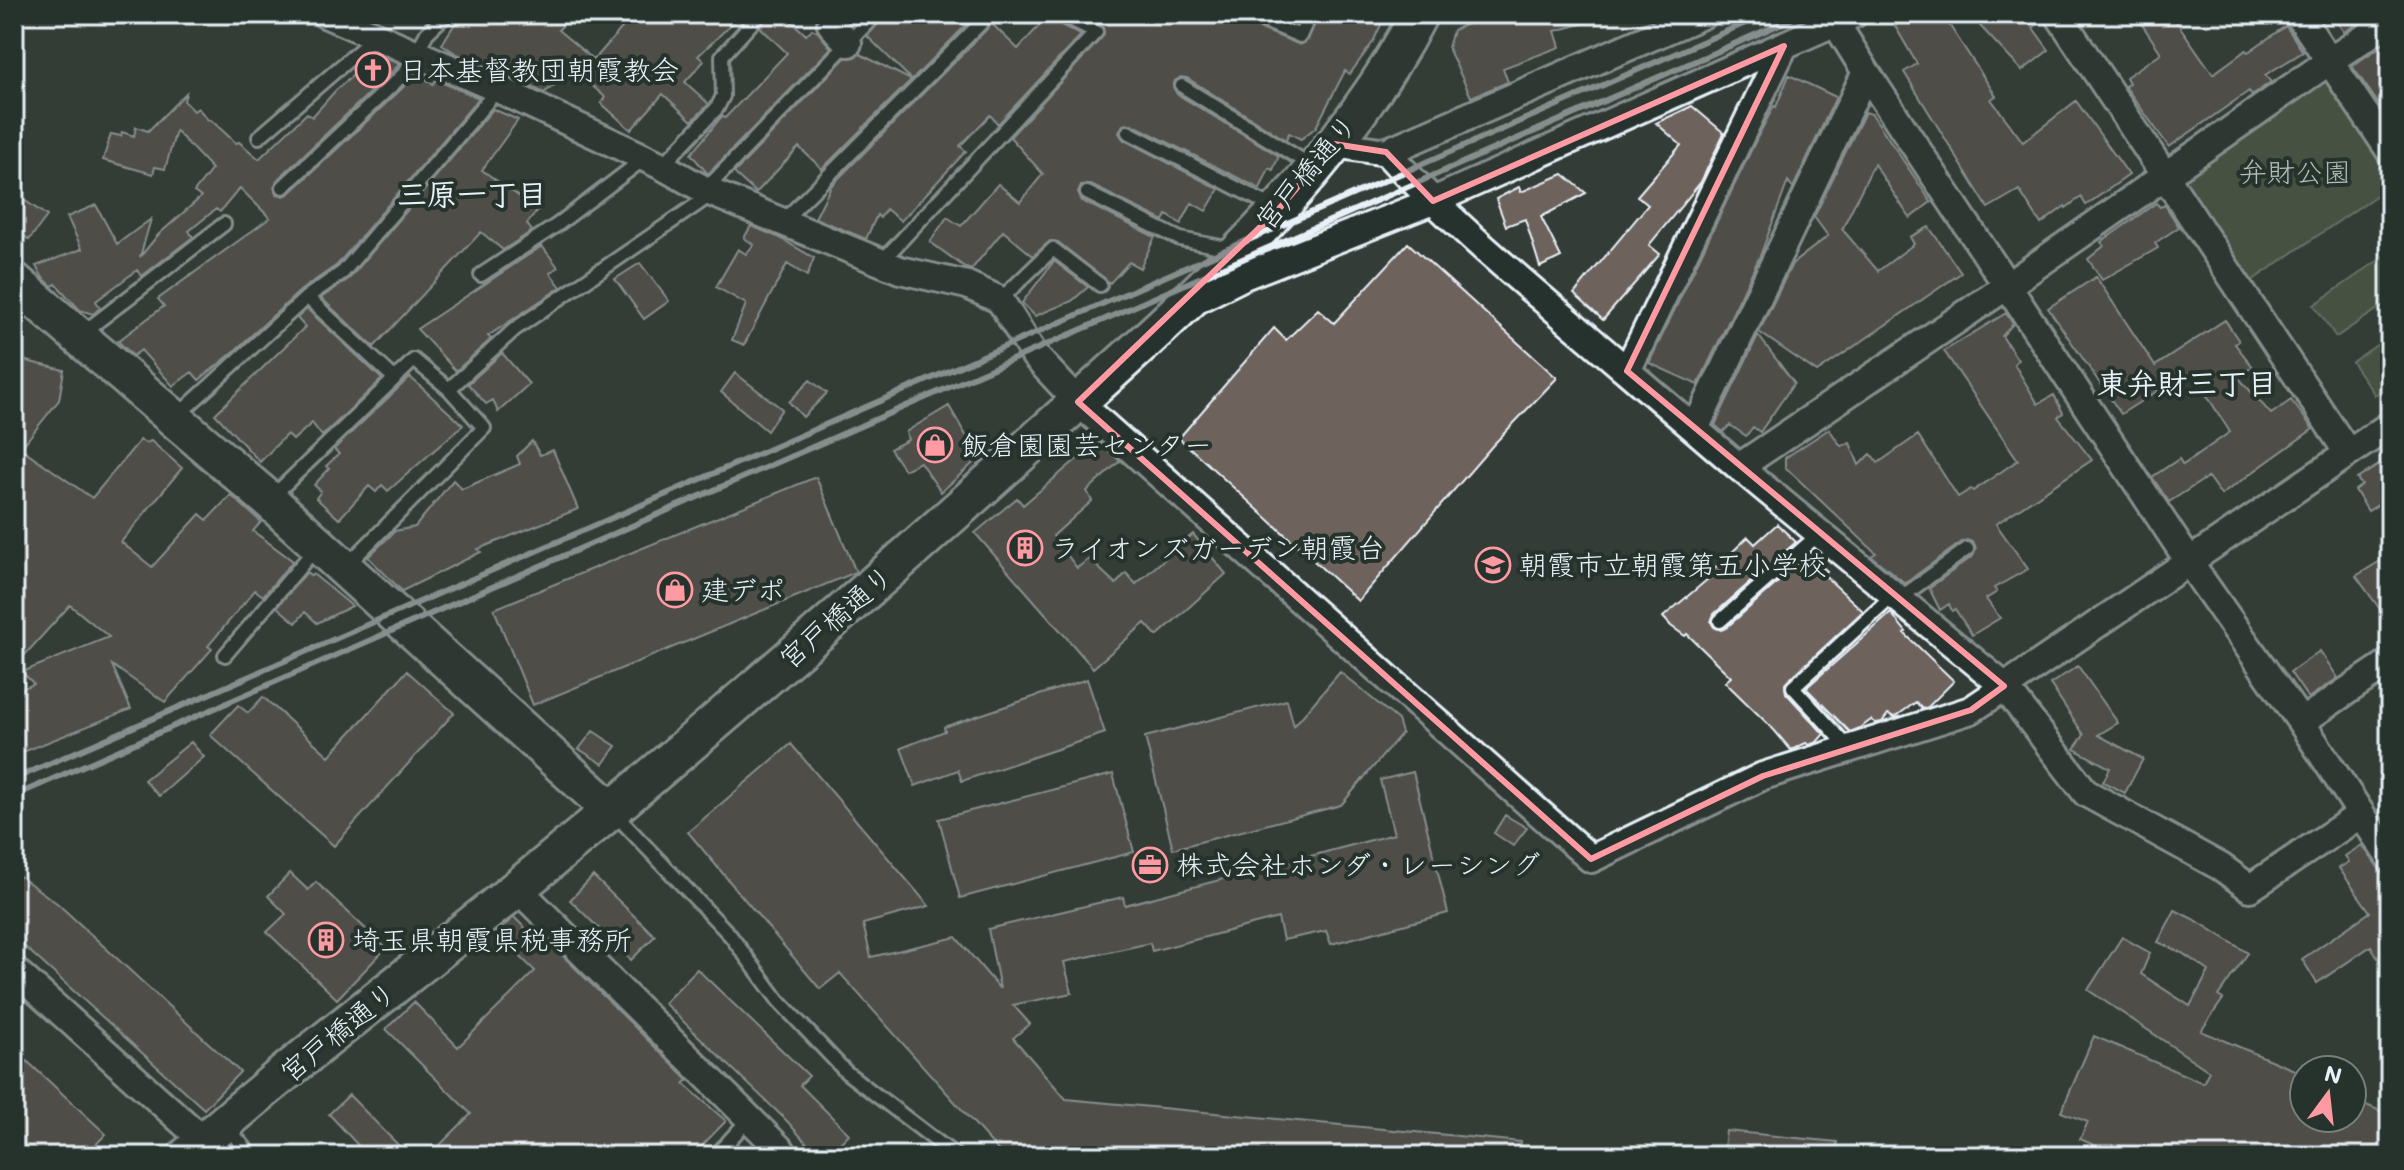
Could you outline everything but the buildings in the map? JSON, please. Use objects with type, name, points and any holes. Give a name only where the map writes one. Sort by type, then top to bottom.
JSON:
[{"type":"street","points":[[325,14],[498,89],[654,162],[705,190],[900,270],[967,285],[1000,300],[1035,356],[1078,402],[1591,859],[1763,776],[1971,710],[2390,425]]},
{"type":"street","name":"宮戸橋通り","points":[[205,1140],[611,810],[847,609],[1078,402],[1278,210],[1323,156],[1390,63],[1419,14]]},
{"type":"street","points":[[1323,156],[1386,152],[1704,14]]},
{"type":"street","points":[[2058,14],[2348,453]]},
{"type":"street","points":[[2298,14],[2390,151]]},
{"type":"street","points":[[1179,308],[1244,276],[1433,201],[1784,46],[1839,17],[1866,72],[2189,562],[2301,722],[2390,858]]},
{"type":"street","points":[[1739,467],[2390,21]]},
{"type":"street","points":[[1627,371],[1784,46]]},
{"type":"street","points":[[1695,429],[1866,72]]},
{"type":"street","points":[[1386,152],[1433,201],[1627,371],[2004,686],[2086,793],[2221,867],[2250,888],[2360,815]]},
{"type":"street","points":[[14,281],[269,500],[611,810]]},
{"type":"street","points":[[2301,722],[2390,662]]},
{"type":"street","points":[[517,888],[782,1151],[782,1156]]},
{"type":"street","points":[[14,970],[205,1140]]},
{"type":"lane","points":[[283,187],[405,73],[427,33],[447,14]]},
{"type":"lane","points":[[481,275],[654,162],[717,108],[723,96],[722,56],[760,14]]},
{"type":"lane","points":[[449,389],[515,329],[702,201],[705,190],[840,34],[876,14]]},
{"type":"lane","points":[[783,221],[990,14]]},
{"type":"lane","points":[[881,262],[1096,32],[1060,14]]},
{"type":"lane","points":[[1248,14],[1300,36],[1310,14]]},
{"type":"lane","points":[[259,137],[375,37]]},
{"type":"lane","points":[[1182,86],[1301,158],[1323,156]]},
{"type":"lane","points":[[176,418],[307,297],[343,272],[498,89]]},
{"type":"lane","points":[[1128,132],[1278,210]]},
{"type":"lane","points":[[1087,193],[1180,239],[1238,250]]},
{"type":"lane","points":[[77,337],[224,224]]},
{"type":"lane","points":[[1000,300],[1053,249],[1100,285]]},
{"type":"lane","points":[[307,297],[393,377]]},
{"type":"lane","points":[[225,655],[331,556],[484,428],[449,389],[414,360],[269,500]]},
{"type":"lane","points":[[1720,621],[1819,534]]},
{"type":"lane","points":[[1850,749],[1793,687],[1896,597],[1967,549]]},
{"type":"lane","points":[[611,810],[730,935],[779,1001],[846,1072],[956,1156]]},
{"type":"lane","points":[[715,1156],[749,1119]]},
{"type":"lane","points":[[205,1140],[252,1156]]},
{"type":"highlighted area","points":[[1784,46],[1627,371],[2004,686],[1971,710],[1763,776],[1591,859],[1078,402],[1278,210],[1334,144],[1386,152],[1433,201]]},
{"type":"green space","name":"弁財公園","points":[[2324,72],[2390,170],[2390,186],[2247,284],[2174,178]]},
{"type":"green space","points":[[2386,255],[2390,260],[2390,301],[2336,337],[2314,305]]},
{"type":"green space","points":[[2390,336],[2390,385],[2375,395],[2352,362]]},
{"type":"railway","points":[[14,779],[1766,14]]},
{"type":"railway","points":[[14,796],[1803,14]]},
{"type":"place","name":"日本基督教団朝霞教会","points":[[373,70]]},
{"type":"place","name":"飯倉園園芸センター","points":[[935,445]]},
{"type":"place","name":"ライオンズガーデン朝霞台","points":[[1025,548]]},
{"type":"place","name":"朝霞市立朝霞第五小学校","points":[[1493,565]]},
{"type":"place","name":"建デポ","points":[[675,590]]},
{"type":"place","name":"株式会社ホンダ・レーシング","points":[[1150,865]]},
{"type":"place","name":"埼玉県朝霞県税事務所","points":[[326,940]]},
{"type":"district","name":"三原一丁目","points":[[472,195]]},
{"type":"district","name":"東弁財三丁目","points":[[2187,384]]}]
